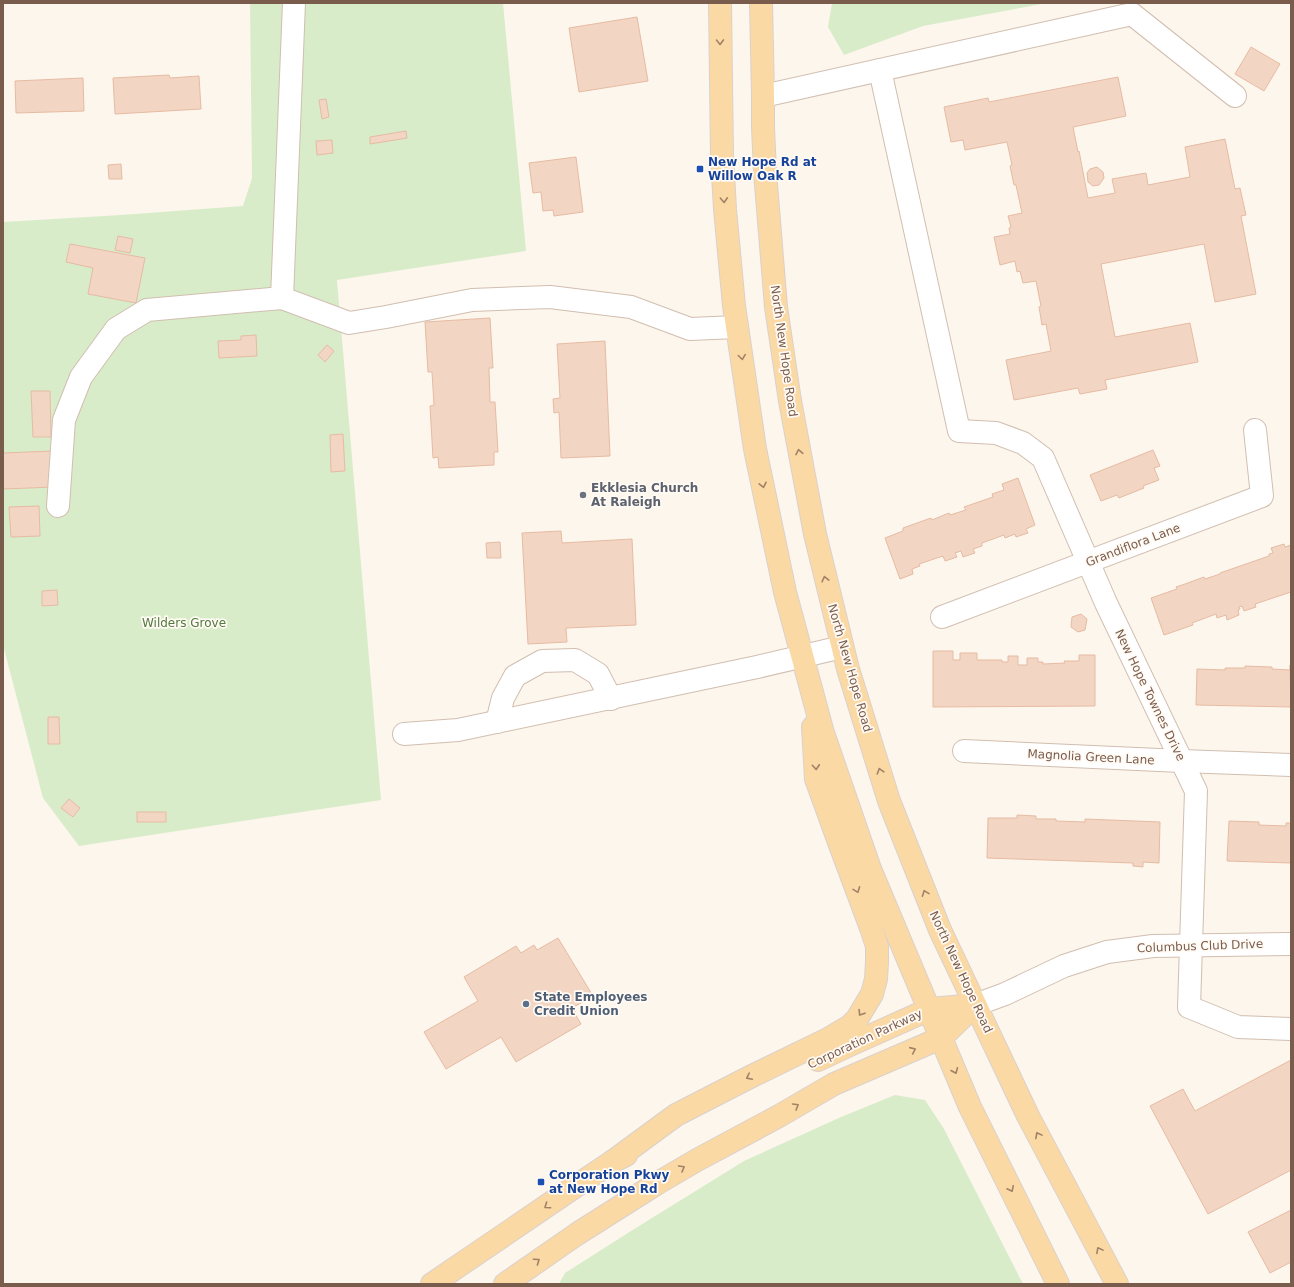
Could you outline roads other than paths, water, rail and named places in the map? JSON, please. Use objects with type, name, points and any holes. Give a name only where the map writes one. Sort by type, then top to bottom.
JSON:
[{"type":"main road","points":[[720,3],[722,157],[725,209],[737,327],[755,450],[785,592],[823,733],[870,869],[970,1107],[1058,1284]]},
{"type":"main road","name":"North New Hope Road","points":[[761,3],[763,96],[762,127],[774,283],[790,401],[815,534],[848,669],[889,801],[940,930],[1028,1116],[1117,1284]]},
{"type":"main road","points":[[612,1162],[676,1115],[828,1039],[844,1029],[857,1019],[872,994],[876,978],[876,946],[872,928],[816,779],[810,686]]},
{"type":"main road","points":[[505,1284],[596,1221],[697,1160],[779,1116],[834,1084],[941,1038],[975,1005]]},
{"type":"main road","name":"Corporation Parkway","points":[[432,1284],[612,1162],[852,1044],[930,1009],[975,1005]]},
{"type":"street","points":[[282,298],[294,3]]},
{"type":"street","points":[[763,96],[1132,14],[1235,96]]},
{"type":"street","name":"New Hope Townes Drive","points":[[880,70],[959,431],[996,433],[1023,443],[1043,458],[1072,528],[1106,603],[1196,791],[1189,1007],[1238,1027],[1291,1029]]},
{"type":"street","points":[[58,506],[64,420],[81,377],[116,329],[147,310],[282,298],[349,323],[472,300],[550,297],[631,307],[690,329],[737,327]]},
{"type":"street","name":"Grandiflora Lane","points":[[942,617],[1262,496],[1256,430]]},
{"type":"street","points":[[404,734],[458,730],[610,699],[842,647]]},
{"type":"street","points":[[497,722],[503,698],[515,676],[542,661],[575,660],[598,674],[610,699]]},
{"type":"street","name":"Magnolia Green Lane","points":[[964,750],[1291,765]]},
{"type":"street","name":"Columbus Club Drive","points":[[975,1005],[1005,994],[1064,966],[1107,952],[1153,946],[1291,944]]},
{"type":"place","name":"New Hope Rd at Willow Oak R","points":[[700,169]]},
{"type":"place","name":"Ekklesia Church At Raleigh","points":[[583,495]]},
{"type":"place","name":"State Employees Credit Union","points":[[526,1004]]},
{"type":"place","name":"Corporation Pkwy at New Hope Rd","points":[[541,1182]]},
{"type":"park label","name":"Wilders Grove","points":[[184,623]]}]
